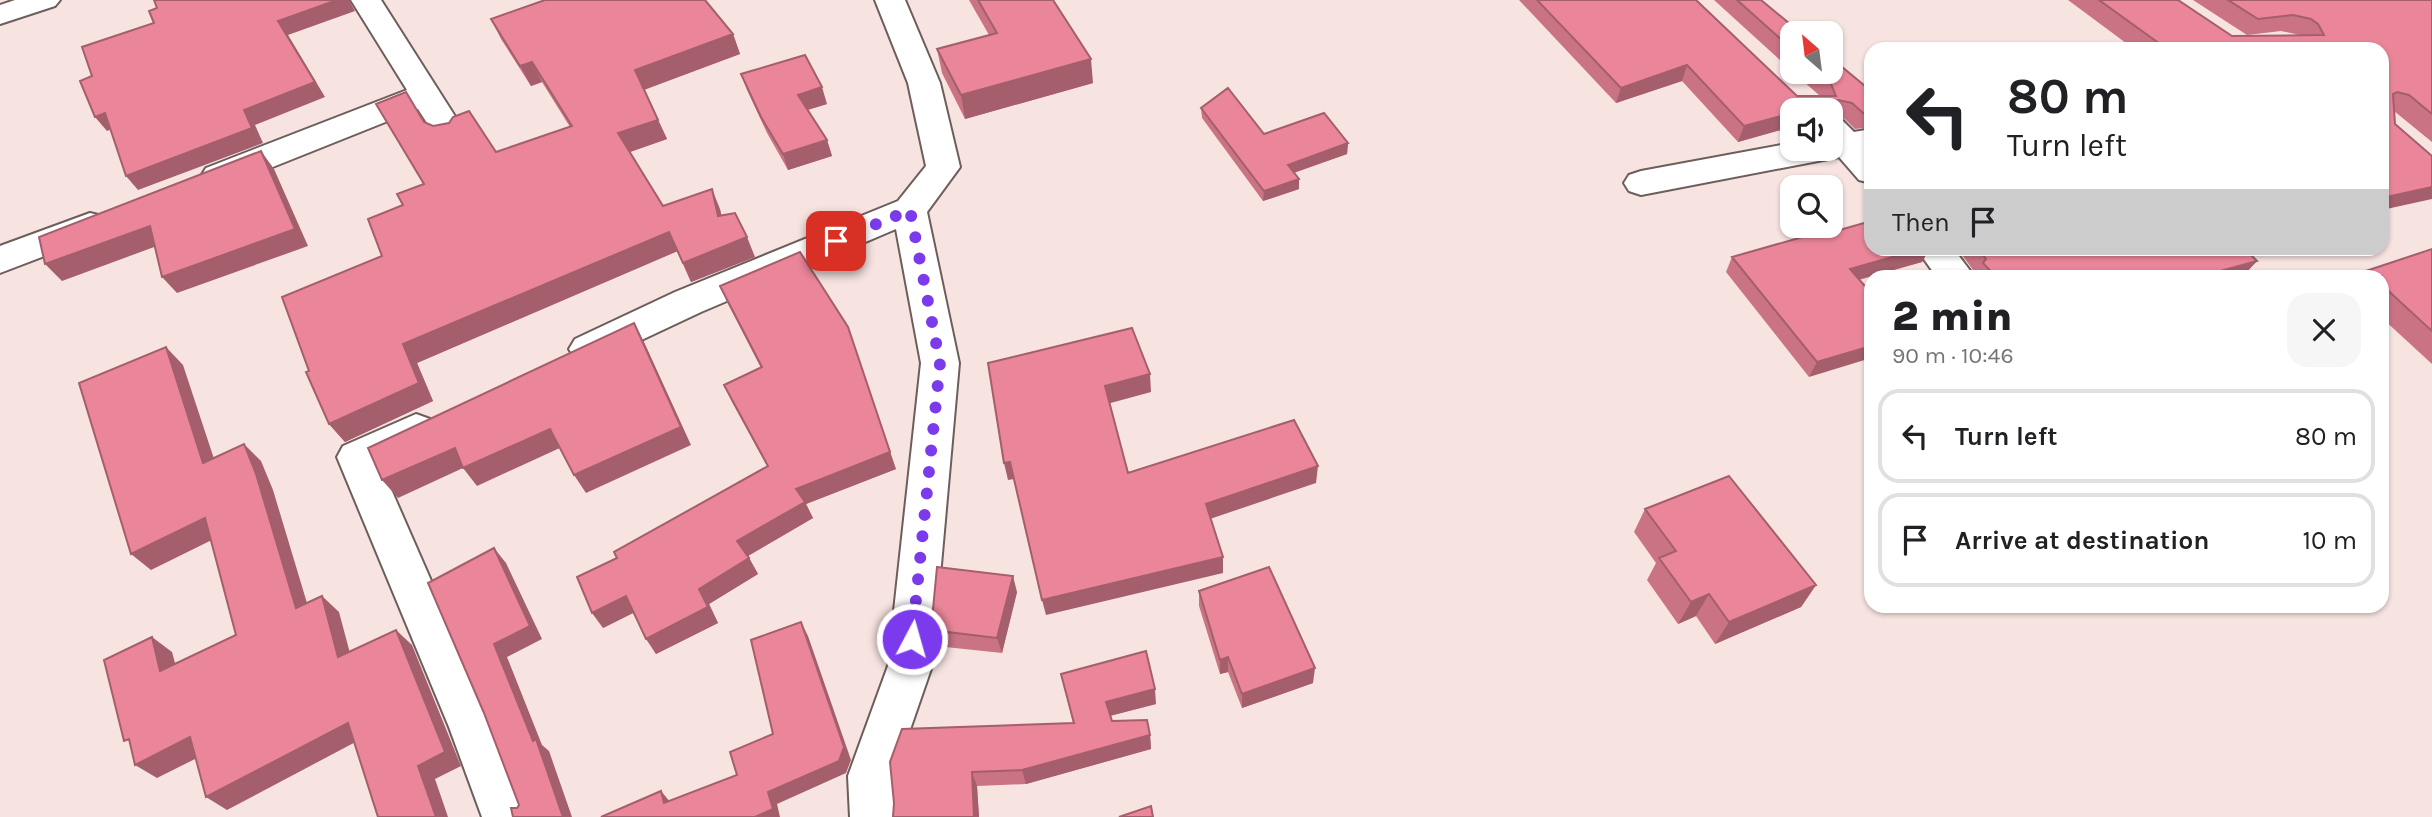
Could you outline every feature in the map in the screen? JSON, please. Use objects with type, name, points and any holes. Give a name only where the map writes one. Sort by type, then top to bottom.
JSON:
[{"type":"street","points":[[0,15],[45,0]]},
{"type":"street","points":[[366,0],[449,132]]},
{"type":"street","points":[[553,365],[688,302],[910,210],[943,167],[924,83],[890,0]]},
{"type":"street","points":[[190,187],[426,94]]},
{"type":"street","points":[[1641,183],[1850,138],[1864,161]]},
{"type":"street","points":[[874,817],[871,776],[910,666],[940,363],[910,210]]},
{"type":"street","points":[[0,260],[114,216]]},
{"type":"street","points":[[1940,256],[1951,270]]},
{"type":"street","points":[[443,417],[357,457],[472,727],[506,817]]},
{"type":"building","points":[[154,0],[337,0],[278,21],[315,82],[244,110],[252,128],[126,176],[105,113],[95,117],[80,81],[92,76],[82,47],[154,23],[149,11],[157,8]]},
{"type":"building","points":[[545,0],[705,0],[733,34],[635,70],[658,120],[618,133],[663,206],[712,189],[718,216],[735,213],[747,237],[683,263],[669,232],[403,344],[419,383],[329,424],[306,372],[309,371],[282,297],[382,256],[368,219],[403,205],[397,194],[424,184],[376,104],[406,92],[424,122],[433,126],[449,123],[453,117],[469,111],[496,152],[572,126],[532,62],[520,66],[491,19]]},
{"type":"building","points":[[978,0],[1053,0],[1091,59],[961,95],[937,49],[997,33]]},
{"type":"building","points":[[1537,0],[1696,0],[1780,80],[1780,84],[1784,84],[1797,96],[1836,96],[1831,84],[1843,84],[1843,68],[1864,85],[1864,113],[1852,103],[1843,101],[1843,98],[1780,98],[1780,116],[1744,126],[1687,65],[1621,88]]},
{"type":"building","points":[[1737,0],[1761,0],[1786,21],[1780,21],[1780,38]]},
{"type":"building","points":[[2099,0],[2178,0],[2232,36],[2324,35],[2318,24],[2311,19],[2293,15],[2258,19],[2228,0],[2432,0],[2432,114],[2409,95],[2397,92],[2393,94],[2395,124],[2432,156],[2432,187],[2389,196],[2389,42],[2157,42]]},
{"type":"building","points":[[805,55],[822,87],[798,95],[827,140],[783,154],[761,117],[741,74]]},
{"type":"building","points":[[1228,88],[1264,134],[1324,113],[1348,143],[1288,165],[1299,179],[1264,191],[1201,108]]},
{"type":"building","points":[[261,151],[295,229],[162,277],[150,226],[45,264],[39,237]]},
{"type":"building","points":[[1864,223],[1864,256],[1896,256],[1850,269],[1864,285],[1864,348],[1817,362],[1732,257],[1799,238],[1843,238],[1843,229]]},
{"type":"building","points":[[2432,249],[2432,331],[2389,291],[2389,270],[2369,270]]},
{"type":"building","points":[[800,252],[848,327],[890,452],[796,489],[805,502],[737,541],[749,558],[699,589],[708,607],[646,639],[626,596],[592,613],[577,577],[617,558],[614,552],[768,466],[724,385],[762,367],[720,286]]},
{"type":"building","points":[[1984,256],[2252,256],[2257,261],[2224,270],[1989,270],[1983,263],[1986,259]]},
{"type":"building","points":[[634,323],[681,427],[574,475],[550,429],[463,468],[455,448],[382,480],[368,448]]},
{"type":"building","points":[[1132,328],[1150,374],[1105,386],[1128,473],[1294,420],[1318,466],[1206,504],[1223,557],[1042,600],[1010,462],[1004,463],[988,363]]},
{"type":"building","points":[[166,347],[203,463],[244,444],[256,474],[296,608],[322,596],[338,657],[396,630],[445,752],[418,766],[436,817],[378,817],[348,723],[206,797],[190,737],[135,765],[129,739],[124,741],[104,660],[152,637],[160,671],[236,635],[205,518],[131,554],[79,383]]},
{"type":"building","points":[[1729,476],[1816,585],[1729,622],[1709,594],[1691,602],[1659,558],[1676,551],[1645,509]]},
{"type":"building","points":[[494,548],[530,626],[494,644],[533,741],[536,739],[563,817],[513,817],[511,808],[517,808],[519,805],[484,713],[428,583]]},
{"type":"building","points":[[937,567],[1013,576],[997,638],[931,630]]},
{"type":"building","points":[[1269,567],[1315,668],[1242,694],[1228,657],[1220,660],[1199,591]]},
{"type":"building","points":[[801,622],[844,747],[839,761],[768,792],[773,809],[755,817],[601,817],[661,791],[664,803],[737,775],[730,752],[773,734],[751,640]]},
{"type":"building","points":[[1146,651],[1155,689],[1106,702],[1112,721],[1147,720],[1150,735],[1022,770],[972,772],[974,817],[893,817],[890,762],[902,729],[1074,723],[1061,674]]},
{"type":"building","points":[[1151,806],[1153,817],[1119,817]]},
{"type":"route","points":[[836,241],[910,210],[940,363],[912,639]]}]
